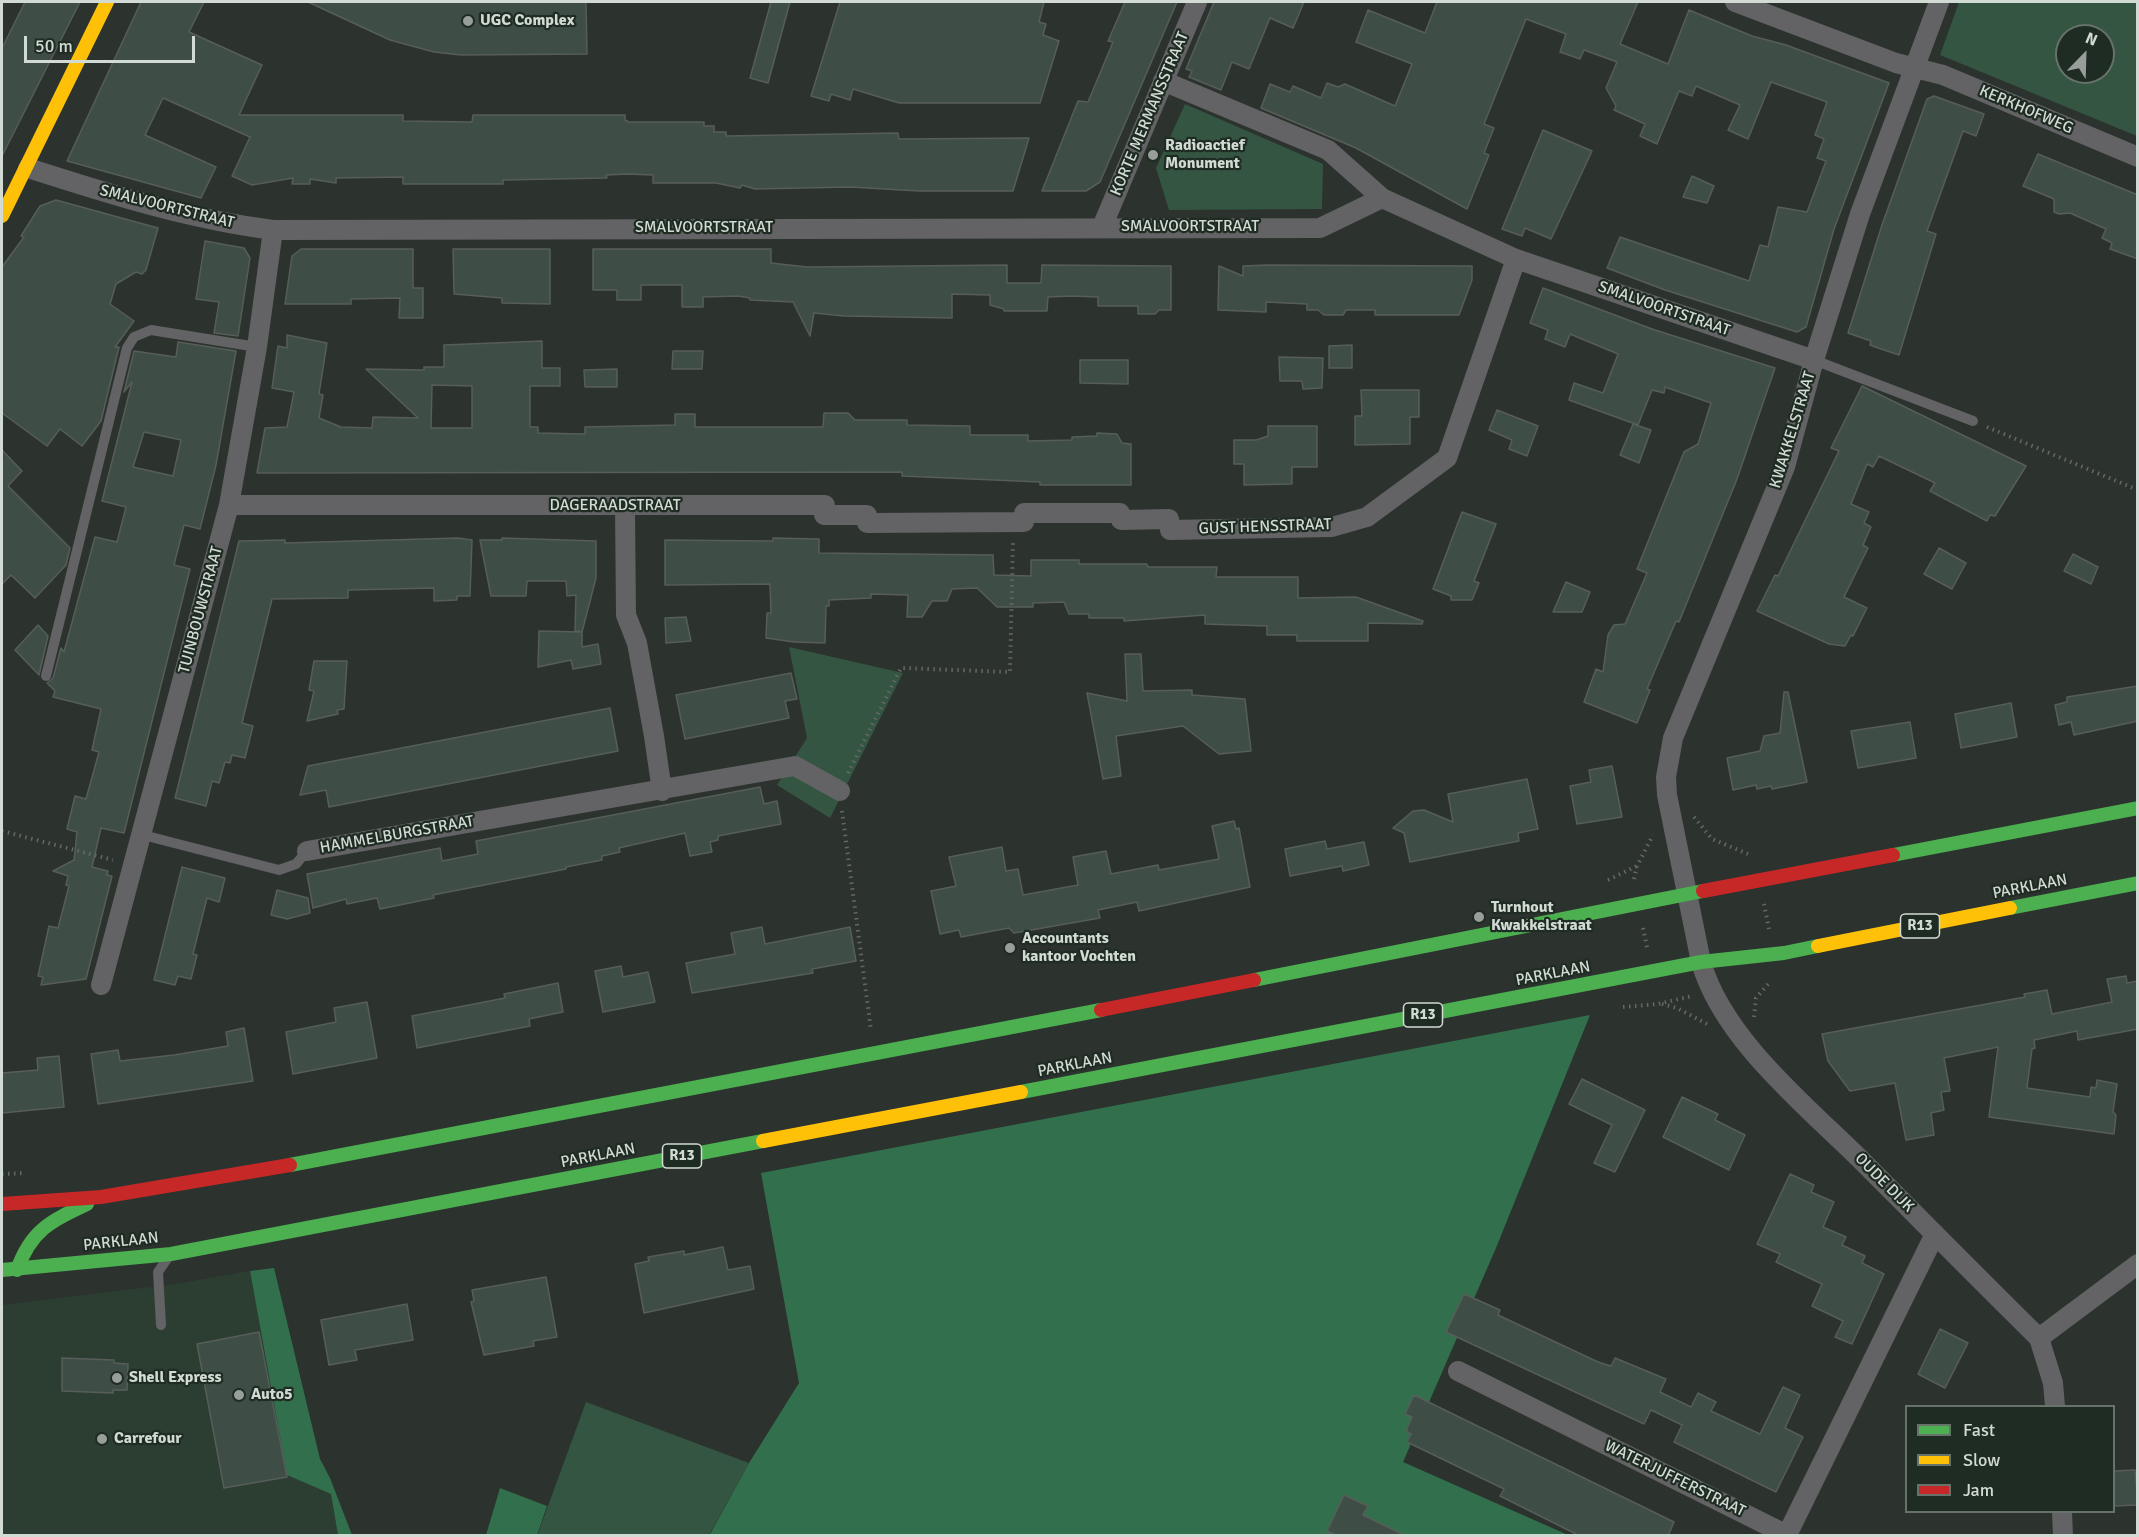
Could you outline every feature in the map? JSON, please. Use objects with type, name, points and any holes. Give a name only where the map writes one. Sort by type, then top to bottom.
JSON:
[{"type":"main road","points":[[2,216],[6,196],[27,168],[107,2]]},
{"type":"main road","points":[[2,1204],[101,1197],[222,1178],[874,1054],[1686,894],[2138,808]]},
{"type":"main road","name":"PARKLAAN","points":[[2,1270],[171,1254],[1701,962],[1774,954],[2138,883]]},
{"type":"main road","points":[[17,1270],[23,1250],[34,1234],[51,1220],[101,1197]]},
{"type":"street","name":"KORTE MERMANSSTRAAT","points":[[1102,227],[1197,2]]},
{"type":"street","name":"KERKHOFWEG","points":[[1735,2],[1896,63],[1943,75],[2138,157]]},
{"type":"street","name":"KWAKKELSTRAAT","points":[[1701,962],[1667,795],[1667,769],[1673,738],[1785,467],[1814,360],[1860,214],[1939,2]]},
{"type":"street","name":"SMALVOORTSTRAAT","points":[[1163,81],[1328,150],[1382,198],[1516,259],[1814,360]]},
{"type":"street","name":"SMALVOORTSTRAAT","points":[[27,168],[217,223],[273,230],[1320,228],[1382,198]]},
{"type":"street","name":"TUINBOUWSTRAAT","points":[[101,984],[143,836],[228,505],[257,347],[273,230]]},
{"type":"street","name":"GUST HENSSTRAAT","points":[[984,523],[1024,522],[1024,513],[1120,513],[1121,520],[1168,519],[1170,530],[1298,529],[1332,527],[1367,517],[1447,458],[1516,259]]},
{"type":"street","name":"DAGERAADSTRAAT","points":[[228,505],[825,505],[824,515],[867,515],[867,523],[984,523]]},
{"type":"street","points":[[625,506],[626,615],[639,653],[662,790]]},
{"type":"street","name":"HAMMELBURGSTRAAT","points":[[307,850],[662,790],[795,765],[840,791]]},
{"type":"street","name":"OUDE DIJK","points":[[1701,962],[1707,983],[1718,1003],[1751,1049],[2039,1338],[2053,1383],[2055,1405]]},
{"type":"street","name":"WATERJUFFERSTRAAT","points":[[1458,1371],[1787,1535],[1935,1234]]},
{"type":"street","points":[[2039,1338],[2138,1263]]},
{"type":"street","points":[[2062,1513],[2063,1536]]},
{"type":"lane","points":[[46,676],[127,348],[134,337],[152,330],[257,347]]},
{"type":"lane","points":[[1814,360],[1973,421]]},
{"type":"lane","name":"HAMMELBURGSTRAAT","points":[[143,836],[279,870],[296,864],[307,850]]},
{"type":"lane","points":[[161,1325],[158,1272],[171,1254]]},
{"type":"path","points":[[1973,421],[2138,490]]},
{"type":"path","points":[[874,1054],[840,791],[901,668],[1010,672],[1014,522]]},
{"type":"path","points":[[1690,808],[1702,829],[1712,839],[1755,855],[1778,977],[1765,986],[1756,998],[1755,1024]]},
{"type":"path","points":[[2,831],[134,866]]},
{"type":"path","points":[[1602,882],[1624,874],[1637,866],[1634,876],[1638,904],[1658,1004]]},
{"type":"path","points":[[1624,874],[1634,876]]},
{"type":"path","points":[[859,1028],[882,1024]]},
{"type":"path","points":[[2,1174],[34,1172]]},
{"type":"shaded area","points":[[1959,2],[2137,2],[2137,136],[1940,55]]},
{"type":"shaded area","points":[[1185,104],[1323,164],[1322,209],[1169,210],[1156,168]]},
{"type":"shaded area","points":[[789,647],[903,673],[830,818],[777,785],[807,738]]},
{"type":"shaded area","name":"Carrefour","points":[[250,1271],[287,1475],[331,1494],[338,1535],[2,1535],[2,1305],[175,1284]]},
{"type":"shaded area","points":[[586,1402],[749,1463],[709,1535],[537,1536]]},
{"type":"green space","points":[[1590,1015],[1496,1248],[1403,1462],[1568,1535],[709,1536],[749,1463],[799,1383],[761,1173]]},
{"type":"green space","points":[[274,1268],[320,1459],[330,1478],[352,1535],[338,1535],[331,1494],[287,1475],[250,1271]]},
{"type":"green space","points":[[500,1488],[547,1506],[537,1535],[486,1535]]},
{"type":"building","points":[[25,2],[80,2],[2,156],[2,48]]},
{"type":"building","points":[[141,2],[204,2],[189,32],[262,65],[239,115],[403,115],[403,121],[472,122],[473,115],[625,115],[625,120],[629,122],[704,122],[704,126],[714,126],[714,132],[726,132],[726,136],[898,133],[899,139],[1029,138],[1013,191],[919,191],[850,187],[755,189],[742,185],[740,188],[716,183],[653,183],[653,175],[628,174],[606,175],[607,178],[503,180],[503,184],[403,184],[403,177],[336,178],[336,183],[310,179],[310,184],[292,184],[293,178],[252,185],[232,176],[250,137],[163,98],[145,135],[216,167],[201,198],[67,161]]},
{"type":"building","name":"UGC Complex","points":[[308,2],[586,2],[587,54],[461,55],[434,52],[390,40]]},
{"type":"building","points":[[771,2],[790,2],[768,83],[750,78]]},
{"type":"building","points":[[840,2],[1044,2],[1039,22],[1046,24],[1043,35],[1059,41],[1040,103],[899,103],[853,89],[850,100],[831,94],[829,101],[811,96]]},
{"type":"building","points":[[1125,2],[1177,2],[1100,182],[1086,191],[1042,191],[1078,101],[1088,102],[1113,42],[1108,41]]},
{"type":"building","points":[[1214,2],[1304,2],[1293,28],[1270,18],[1249,69],[1232,62],[1221,90],[1189,77],[1192,71],[1186,69]]},
{"type":"building","points":[[1437,2],[1638,2],[1620,44],[1668,64],[1689,10],[1752,36],[1786,45],[1889,83],[1834,229],[1806,327],[1797,332],[1665,290],[1607,268],[1620,237],[1749,281],[1760,245],[1768,247],[1778,207],[1807,212],[1826,161],[1817,158],[1824,139],[1815,135],[1827,102],[1771,82],[1748,139],[1728,130],[1740,105],[1696,86],[1692,96],[1679,91],[1657,144],[1640,136],[1645,124],[1614,110],[1616,106],[1606,88],[1617,62],[1584,50],[1580,59],[1560,52],[1566,34],[1526,19],[1484,124],[1494,128],[1484,153],[1489,155],[1467,209],[1356,148],[1261,108],[1270,84],[1290,92],[1293,86],[1321,98],[1327,83],[1338,87],[1345,84],[1395,106],[1412,64],[1356,42],[1368,10],[1425,33]]},
{"type":"building","points":[[1934,96],[1984,114],[1976,136],[1963,131],[1927,231],[1936,234],[1899,355],[1870,345],[1871,341],[1848,333],[1882,225],[1927,99]]},
{"type":"building","points":[[1543,130],[1592,151],[1551,239],[1525,228],[1522,236],[1502,229]]},
{"type":"building","points":[[2038,154],[2138,195],[2138,259],[2110,249],[2112,243],[2102,238],[2106,229],[2070,213],[2054,212],[2054,199],[2023,186]]},
{"type":"building","points":[[1692,176],[1714,186],[1707,203],[1683,197]]},
{"type":"building","points":[[56,200],[158,228],[146,270],[142,274],[136,272],[116,284],[110,304],[134,321],[115,347],[119,347],[101,421],[82,446],[60,429],[47,446],[2,413],[2,267],[24,237],[21,236],[40,206]]},
{"type":"building","points":[[205,241],[244,248],[250,258],[238,336],[214,333],[219,302],[196,299]]},
{"type":"building","points":[[301,249],[413,249],[413,288],[423,288],[423,318],[399,318],[400,298],[351,299],[351,304],[285,304],[292,256]]},
{"type":"building","points":[[453,249],[550,249],[550,304],[502,303],[502,298],[454,294]]},
{"type":"building","points":[[593,249],[771,249],[771,263],[807,267],[1007,265],[1007,283],[1041,283],[1042,265],[1171,266],[1171,310],[1159,310],[1155,314],[1138,314],[1138,306],[1098,306],[1098,297],[1072,296],[1048,297],[1047,311],[1004,311],[1004,309],[990,305],[990,295],[952,294],[952,318],[844,316],[814,313],[810,336],[793,302],[750,300],[750,298],[738,296],[703,297],[703,307],[682,307],[682,285],[641,285],[641,300],[617,300],[617,290],[593,290]]},
{"type":"building","points":[[1219,266],[1243,276],[1243,266],[1472,266],[1472,280],[1459,315],[1375,315],[1375,310],[1346,310],[1343,315],[1324,315],[1318,310],[1307,310],[1307,304],[1266,302],[1266,312],[1218,310]]},
{"type":"building","points":[[1543,288],[1652,329],[1775,368],[1737,479],[1679,622],[1676,621],[1647,689],[1650,690],[1637,723],[1584,702],[1596,669],[1603,672],[1608,635],[1614,625],[1625,624],[1647,573],[1637,569],[1684,452],[1698,444],[1711,403],[1665,387],[1664,393],[1652,390],[1638,425],[1569,400],[1574,383],[1603,393],[1618,354],[1570,334],[1565,347],[1545,339],[1548,330],[1530,323]]},
{"type":"building","points":[[287,335],[327,343],[319,394],[323,395],[319,418],[341,427],[372,428],[373,417],[418,418],[366,369],[424,370],[424,367],[444,367],[444,345],[542,341],[542,368],[560,368],[560,386],[530,386],[530,427],[538,427],[538,433],[585,434],[585,427],[675,425],[675,414],[695,414],[695,427],[823,427],[824,413],[848,413],[855,420],[907,420],[907,425],[970,426],[970,435],[1028,435],[1028,441],[1072,440],[1072,437],[1097,436],[1097,433],[1117,434],[1122,443],[1131,444],[1131,485],[1040,485],[1040,482],[902,476],[902,472],[257,473],[265,428],[287,427],[294,392],[272,388],[278,346],[287,348]],"holes":[[[432,385],[472,386],[472,428],[431,428]]]},
{"type":"building","points":[[178,342],[236,351],[216,465],[200,529],[184,525],[174,565],[190,569],[124,833],[101,828],[92,867],[108,871],[107,875],[112,876],[86,979],[41,985],[43,977],[38,976],[49,926],[58,928],[69,886],[66,885],[68,876],[53,871],[74,860],[77,832],[67,829],[75,796],[86,799],[99,752],[92,750],[101,709],[53,697],[55,691],[47,683],[53,678],[61,648],[64,652],[95,537],[117,542],[126,507],[102,501],[132,382],[124,392],[134,351],[176,357]],"holes":[[[144,432],[181,440],[173,476],[133,467]]]},
{"type":"building","points":[[1352,345],[1352,368],[1329,368],[1329,346]]},
{"type":"building","points":[[673,351],[703,351],[702,369],[672,369]]},
{"type":"building","points":[[1279,357],[1323,358],[1322,388],[1303,389],[1302,381],[1280,381]]},
{"type":"building","points":[[1080,360],[1128,360],[1128,384],[1080,383]]},
{"type":"building","points":[[617,369],[617,387],[585,387],[584,370]]},
{"type":"building","points":[[1862,386],[2026,466],[1995,516],[1990,515],[1987,521],[1930,491],[1935,483],[1879,456],[1873,467],[1867,464],[1851,504],[1869,512],[1864,523],[1871,527],[1863,545],[1868,548],[1844,597],[1867,608],[1853,636],[1851,635],[1845,646],[1829,644],[1757,611],[1775,575],[1778,576],[1839,451],[1831,448]]},
{"type":"building","points":[[1361,390],[1419,390],[1419,417],[1410,417],[1410,444],[1355,445],[1355,416],[1362,416]]},
{"type":"building","points":[[1497,410],[1538,426],[1527,456],[1509,449],[1512,440],[1489,430]]},
{"type":"building","points":[[1633,424],[1651,430],[1639,463],[1620,455]]},
{"type":"building","points":[[1268,426],[1317,426],[1317,467],[1292,467],[1292,484],[1244,485],[1244,464],[1234,464],[1234,440],[1256,440],[1268,436]]},
{"type":"building","points":[[2,450],[22,471],[8,486],[70,548],[66,565],[35,598],[11,575],[2,584]]},
{"type":"building","points":[[1462,512],[1496,524],[1474,581],[1479,583],[1472,600],[1451,600],[1451,596],[1433,589]]},
{"type":"building","points":[[458,538],[472,540],[470,596],[457,596],[457,600],[434,601],[434,588],[348,590],[348,598],[272,599],[242,723],[253,726],[245,758],[232,755],[230,763],[225,762],[219,783],[212,781],[206,806],[175,798],[239,541],[285,540],[285,543]]},
{"type":"building","points":[[502,538],[596,541],[596,578],[582,632],[575,631],[576,595],[567,596],[566,581],[527,581],[526,596],[491,596],[480,540],[502,540]]},
{"type":"building","points":[[773,538],[819,539],[819,553],[993,555],[994,575],[1031,576],[1031,560],[1079,560],[1079,564],[1217,567],[1216,577],[1298,577],[1298,598],[1356,597],[1423,621],[1422,624],[1368,623],[1368,641],[1297,641],[1297,635],[1267,635],[1267,626],[1205,624],[1205,615],[1124,621],[1124,618],[1089,618],[1089,614],[1069,614],[1064,602],[1033,603],[1033,607],[997,607],[977,588],[952,589],[947,601],[932,601],[922,617],[907,617],[908,595],[871,594],[871,598],[829,600],[829,606],[826,606],[825,643],[794,642],[766,638],[767,613],[771,613],[770,584],[665,585],[665,540],[773,541]]},
{"type":"building","points":[[1939,548],[1966,563],[1952,589],[1924,574]]},
{"type":"building","points":[[2073,554],[2098,567],[2091,584],[2064,571]]},
{"type":"building","points":[[1566,582],[1590,592],[1582,612],[1553,612]]},
{"type":"building","points":[[686,617],[691,641],[666,643],[665,618]]},
{"type":"building","points":[[38,625],[48,636],[39,675],[15,650]]},
{"type":"building","points":[[539,631],[582,632],[582,647],[598,644],[601,664],[573,669],[571,660],[538,667]]},
{"type":"building","points":[[1125,654],[1141,654],[1143,691],[1192,690],[1192,695],[1245,699],[1251,751],[1219,754],[1183,726],[1116,736],[1121,776],[1103,779],[1087,693],[1127,701]]},
{"type":"building","points":[[314,661],[347,661],[344,709],[337,710],[338,714],[307,721],[314,691],[309,690]]},
{"type":"building","points":[[791,673],[797,699],[785,701],[789,718],[685,739],[676,695]]},
{"type":"building","points":[[2138,686],[2138,721],[2074,735],[2071,722],[2059,725],[2055,705],[2067,702],[2067,697]]},
{"type":"building","points":[[1784,692],[1788,692],[1807,782],[1772,789],[1771,786],[1757,789],[1756,785],[1733,790],[1727,758],[1760,751],[1764,736],[1780,733]]},
{"type":"building","points":[[2011,703],[2017,737],[1961,748],[1955,714]]},
{"type":"building","points":[[610,708],[618,751],[329,807],[326,790],[300,795],[308,766]]},
{"type":"building","points":[[1910,722],[1916,758],[1858,768],[1851,731]]},
{"type":"building","points":[[1612,766],[1622,817],[1577,824],[1570,786],[1591,782],[1589,770]]},
{"type":"building","points":[[1527,779],[1538,829],[1518,833],[1519,841],[1410,862],[1404,833],[1393,828],[1413,811],[1424,810],[1453,822],[1448,794]]},
{"type":"building","points":[[760,787],[764,804],[777,801],[781,824],[718,836],[718,840],[710,842],[712,852],[690,856],[685,833],[619,848],[620,852],[602,856],[602,860],[566,867],[566,869],[433,895],[434,898],[380,909],[377,898],[347,904],[346,899],[313,908],[307,874],[440,848],[442,861],[478,854],[476,841]]},
{"type":"building","points":[[1234,821],[1236,829],[1239,828],[1250,887],[1139,911],[1137,902],[1098,910],[1100,918],[1014,933],[1009,928],[961,937],[959,930],[940,934],[931,891],[956,886],[949,857],[1002,847],[1006,871],[1018,869],[1023,895],[1078,885],[1073,857],[1106,851],[1111,874],[1158,865],[1159,870],[1219,859],[1212,826]]},
{"type":"building","points":[[1325,841],[1327,849],[1364,842],[1369,865],[1343,871],[1342,866],[1290,876],[1285,849]]},
{"type":"building","points":[[182,867],[225,878],[219,902],[207,898],[193,954],[197,955],[191,979],[178,976],[175,985],[154,980]]},
{"type":"building","points":[[277,890],[308,898],[310,913],[287,919],[271,915]]},
{"type":"building","points":[[762,927],[765,944],[850,927],[856,961],[812,969],[813,973],[692,993],[686,963],[735,954],[731,933]]},
{"type":"building","points":[[621,966],[623,977],[648,972],[655,1002],[603,1012],[595,971]]},
{"type":"building","points":[[2126,976],[2127,983],[2138,981],[2138,1029],[2078,1040],[2077,1031],[2034,1040],[2035,1048],[2032,1049],[2027,1088],[2090,1097],[2091,1087],[2096,1088],[2097,1080],[2117,1084],[2113,1112],[2116,1115],[2114,1134],[1989,1117],[1998,1047],[1944,1058],[1950,1091],[1941,1092],[1944,1110],[1931,1113],[1934,1135],[1906,1140],[1895,1083],[1850,1091],[1828,1061],[1822,1034],[2025,997],[2024,994],[2047,990],[2052,1014],[2112,1002],[2107,979]]},
{"type":"building","points":[[558,983],[563,1012],[529,1019],[530,1026],[417,1048],[412,1016],[505,998],[504,994]]},
{"type":"building","points":[[367,1002],[377,1058],[293,1074],[286,1032],[336,1022],[334,1008]]},
{"type":"building","points":[[244,1028],[253,1081],[98,1104],[91,1054],[118,1050],[120,1061],[228,1046],[226,1032]]},
{"type":"building","points":[[59,1056],[64,1107],[2,1113],[2,1073],[38,1070],[37,1058]]},
{"type":"building","points":[[1582,1079],[1645,1110],[1615,1172],[1594,1163],[1612,1125],[1569,1104]]},
{"type":"building","points":[[1682,1097],[1718,1114],[1715,1120],[1745,1135],[1729,1170],[1663,1137]]},
{"type":"building","points":[[1790,1174],[1814,1185],[1811,1192],[1834,1202],[1823,1227],[1846,1237],[1842,1245],[1865,1256],[1862,1263],[1884,1274],[1852,1344],[1835,1337],[1843,1321],[1812,1306],[1822,1284],[1776,1262],[1780,1254],[1757,1244]]},
{"type":"building","points":[[723,1247],[728,1270],[750,1266],[754,1289],[644,1313],[635,1264],[649,1261],[648,1257],[684,1251],[684,1255]]},
{"type":"building","points":[[546,1277],[557,1337],[533,1341],[534,1346],[484,1355],[471,1302],[474,1301],[472,1290]]},
{"type":"building","points":[[1464,1294],[1500,1310],[1498,1315],[1598,1362],[1611,1366],[1615,1358],[1666,1379],[1660,1392],[1691,1407],[1698,1393],[1716,1402],[1711,1411],[1760,1434],[1783,1387],[1800,1395],[1785,1428],[1803,1437],[1776,1492],[1674,1442],[1682,1425],[1651,1410],[1644,1424],[1446,1332]]},
{"type":"building","points":[[407,1304],[413,1340],[355,1350],[357,1360],[329,1365],[321,1320]]},
{"type":"building","points":[[1940,1329],[1968,1343],[1945,1388],[1918,1374]]},
{"type":"building","name":"Auto5","points":[[259,1332],[287,1477],[224,1488],[197,1344]]},
{"type":"building","points":[[62,1358],[114,1360],[114,1363],[128,1364],[127,1390],[113,1390],[113,1393],[62,1391]]},
{"type":"building","points":[[1414,1395],[1674,1522],[1668,1536],[1580,1536],[1500,1496],[1504,1489],[1407,1442],[1411,1434],[1406,1431],[1412,1417],[1405,1414]]},
{"type":"building","points":[[2135,1470],[2138,1505],[2115,1506],[2115,1471]]},
{"type":"building","points":[[1344,1495],[1368,1506],[1363,1515],[1406,1536],[1338,1536],[1327,1531]]},
{"type":"traffic: fast","points":[[1893,855],[2138,808]]},
{"type":"traffic: fast","points":[[2010,908],[2138,883]]},
{"type":"traffic: fast","points":[[1254,980],[1703,891]]},
{"type":"traffic: fast","points":[[1021,1092],[1701,962],[1784,953],[1818,946]]},
{"type":"traffic: fast","points":[[290,1165],[1101,1010]]},
{"type":"traffic: fast","points":[[2,1270],[171,1254],[763,1141]]},
{"type":"traffic: fast","points":[[17,1270],[29,1245],[44,1228],[87,1204]]},
{"type":"traffic: slow","points":[[2,216],[107,2]]},
{"type":"traffic: slow","points":[[1818,946],[2010,908]]},
{"type":"traffic: slow","points":[[763,1141],[1021,1092]]},
{"type":"traffic: jam","points":[[1703,891],[1893,855]]},
{"type":"traffic: jam","points":[[1101,1010],[1254,980]]},
{"type":"traffic: jam","points":[[2,1204],[101,1197],[290,1165]]},
{"type":"place","name":"UGC Complex","points":[[468,21]]},
{"type":"place","name":"Radioactief Monument","points":[[1153,155]]},
{"type":"place","name":"Turnhout Kwakkelstraat","points":[[1479,917]]},
{"type":"place","name":"Accountants kantoor Vochten","points":[[1010,948]]},
{"type":"place","name":"Shell Express","points":[[117,1378]]},
{"type":"place","name":"Auto5","points":[[239,1395]]},
{"type":"place","name":"Carrefour","points":[[102,1439]]}]
